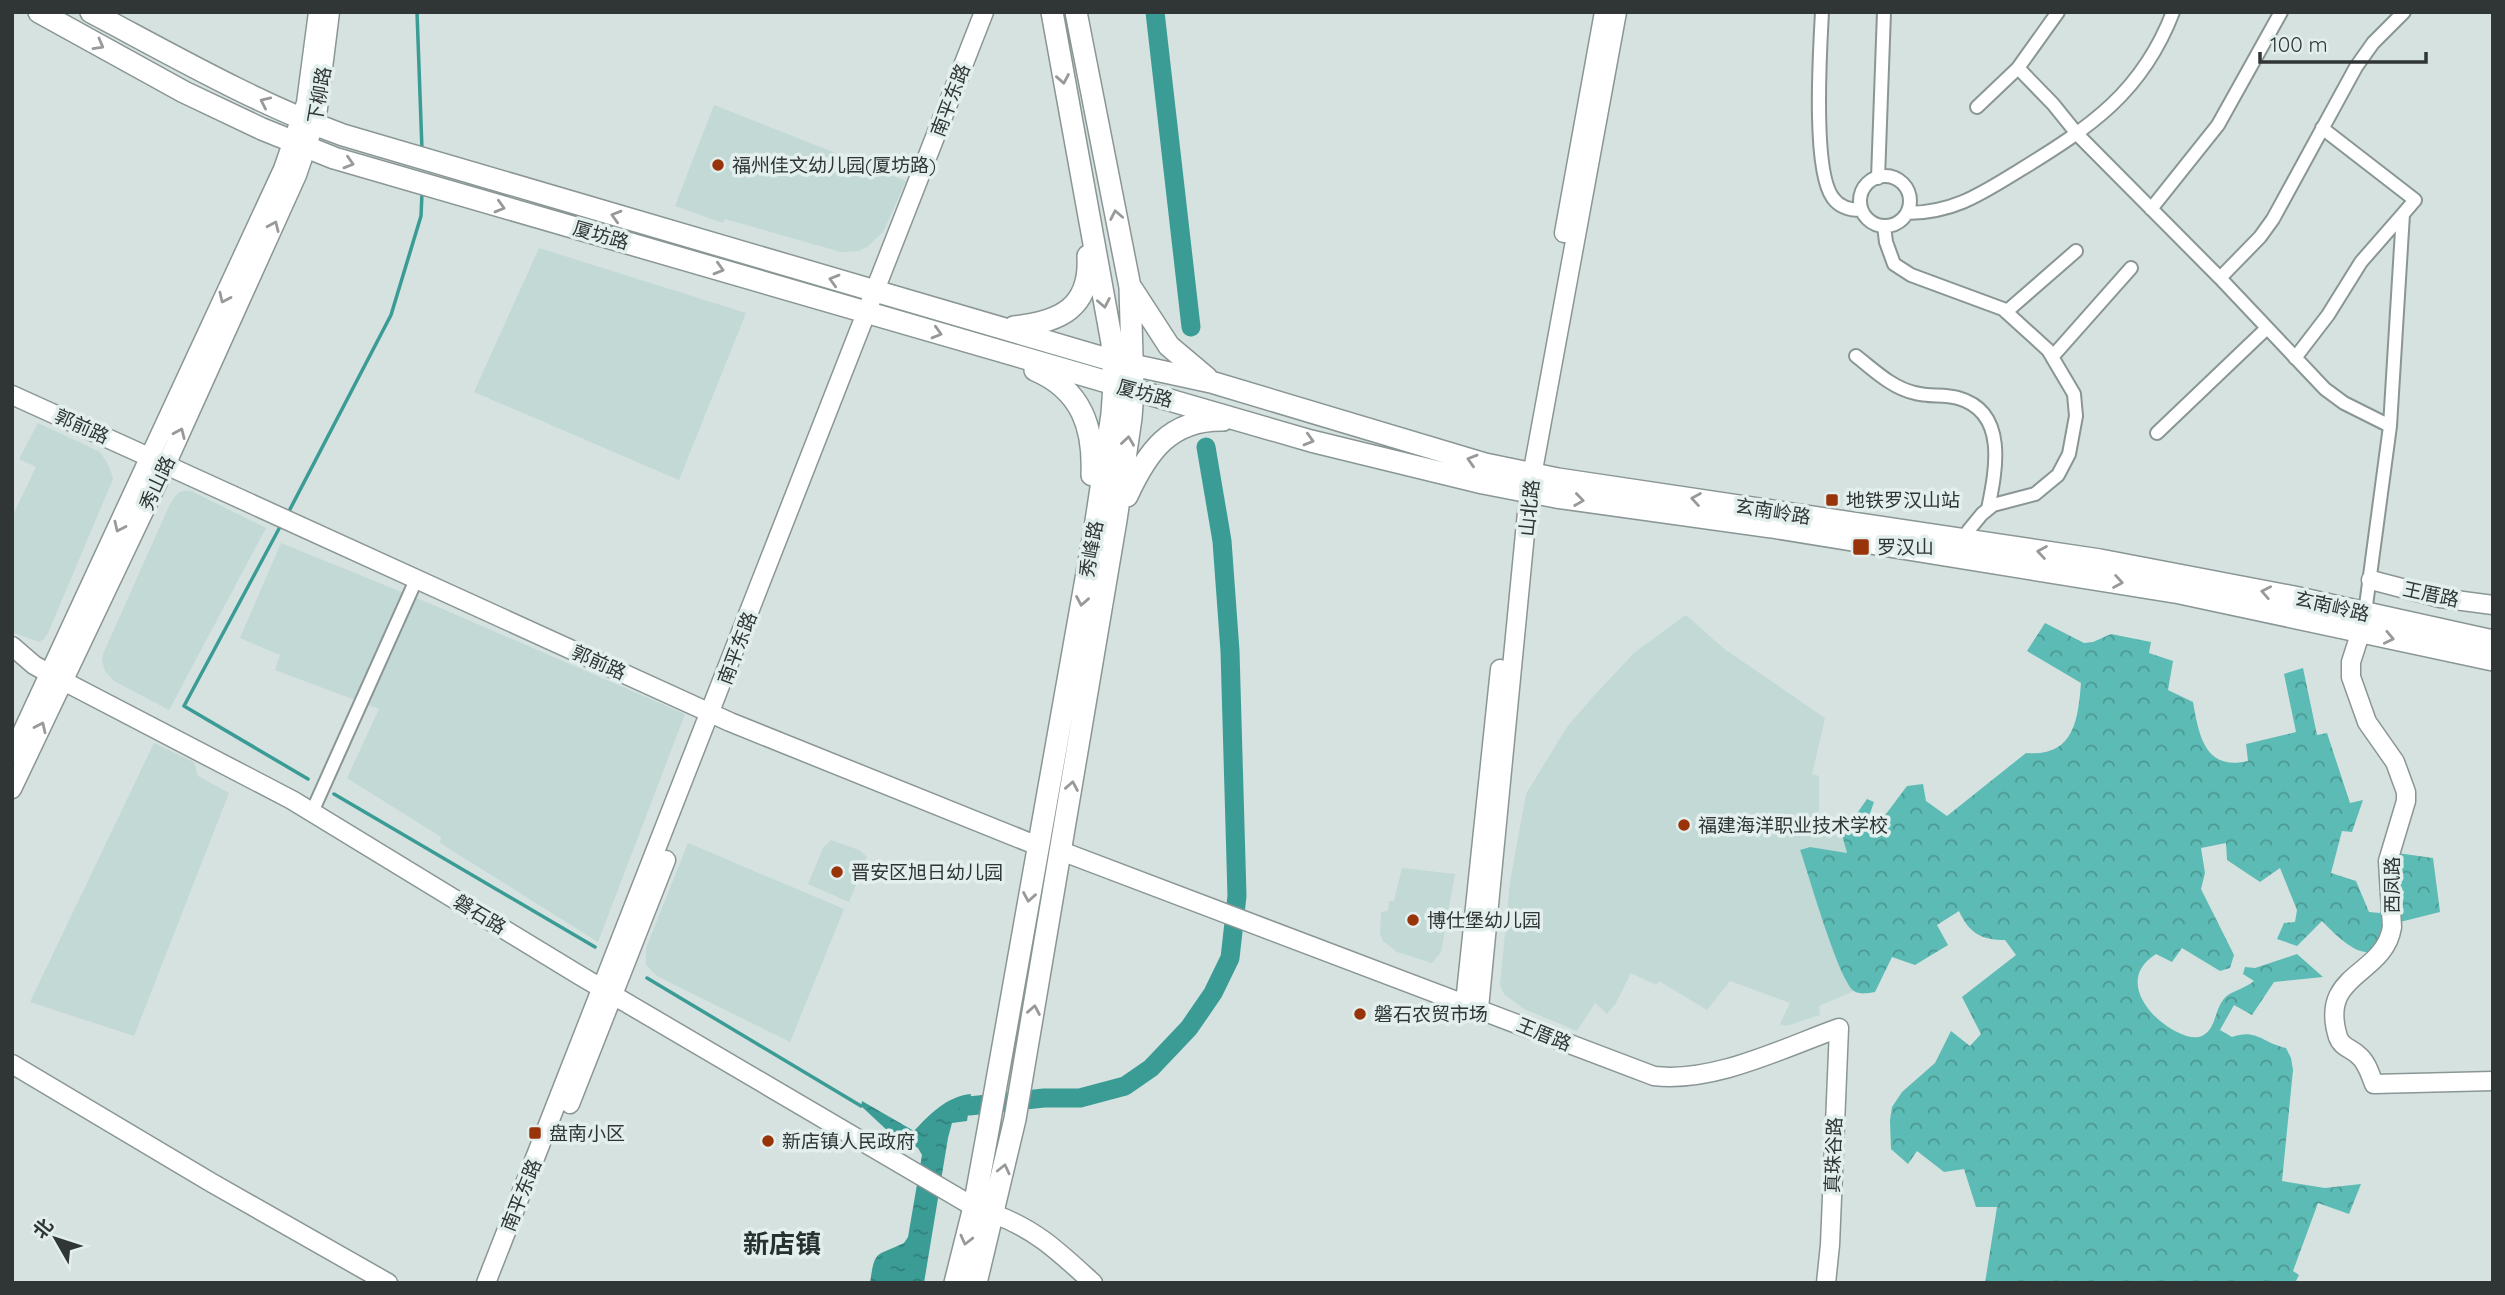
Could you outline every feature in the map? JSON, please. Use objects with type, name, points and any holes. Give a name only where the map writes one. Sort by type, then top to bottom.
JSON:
[{"type":"main road","name":"厦坊路","points":[[39,12],[184,92],[334,158],[427,186],[876,303],[1006,328],[1123,363],[1184,369]]},
{"type":"main road","name":"厦坊路","points":[[92,12],[225,83],[308,122],[876,303],[1003,352],[1184,403]]},
{"type":"main road","name":"秀峰路","points":[[1052,12],[1088,219],[1123,363]]},
{"type":"main road","name":"秀峰路","points":[[984,1210],[1015,1119],[1131,418],[1124,387],[1123,363],[1130,287],[1076,12]]},
{"type":"main road","points":[[1006,328],[1050,321],[1058,318],[1077,302],[1087,283],[1089,272],[1088,219]]},
{"type":"main road","points":[[1130,287],[1184,369]]},
{"type":"main road","points":[[1003,352],[1025,367],[1055,381],[1079,407],[1092,446],[1095,528]]},
{"type":"main road","name":"玄南岭路","points":[[1184,369],[1212,382],[1485,464],[1525,482]]},
{"type":"main road","name":"秀峰路","points":[[984,1210],[989,1125],[1095,528],[1112,414],[1124,387]]},
{"type":"main road","name":"玄南岭路","points":[[1184,403],[1311,441],[1525,482],[2100,561],[2294,597],[2363,622],[2451,642],[2493,660]]},
{"type":"main road","points":[[1116,520],[1145,459],[1157,445],[1186,426],[1206,420],[1244,420]]},
{"type":"main road","name":"玄南岭路","points":[[2451,642],[2493,641]]},
{"type":"main road","points":[[955,1283],[984,1210]]},
{"type":"main road","points":[[976,1283],[984,1210]]},
{"type":"street","name":"下柳路","points":[[308,122],[309,83],[318,12]]},
{"type":"street","name":"下柳路","points":[[290,172],[308,122],[330,12]]},
{"type":"street","name":"南平东路","points":[[876,303],[984,12]]},
{"type":"street","name":"南平东路","points":[[497,1283],[876,303],[992,12]]},
{"type":"street","name":"山北路","points":[[1472,1006],[1525,482],[1604,12]]},
{"type":"street","name":"山北路","points":[[1525,482],[1617,12]]},
{"type":"street","points":[[1822,12],[1819,154],[1829,193],[1834,201],[1843,207],[1861,210]]},
{"type":"street","points":[[1878,178],[1884,12]]},
{"type":"street","points":[[1977,107],[2018,68],[2058,12]]},
{"type":"street","points":[[1906,213],[1927,213],[1970,201],[2078,135],[2105,112],[2143,69],[2162,39],[2173,12]]},
{"type":"street","points":[[2151,209],[2180,177],[2218,125],[2281,12]]},
{"type":"street","points":[[2220,278],[2267,227],[2340,93],[2364,55],[2404,12]]},
{"type":"street","points":[[2018,68],[2078,135],[2334,397],[2390,426]]},
{"type":"street","points":[[2295,358],[2328,315],[2361,262],[2415,200],[2322,128]]},
{"type":"street","name":"秀山路","points":[[12,789],[57,677],[290,172]]},
{"type":"street","points":[[1886,176],[1897,179],[1909,196],[1909,206],[1899,222],[1884,226],[1868,220],[1861,210],[1861,194],[1865,186],[1878,178],[1886,176]]},
{"type":"street","points":[[2363,622],[2371,580],[2390,426],[2403,214]]},
{"type":"street","points":[[1884,226],[1894,264],[1911,275],[2006,312],[2053,356],[2074,394],[2076,416],[2069,454],[2058,475],[2035,494],[1993,505],[1968,531]]},
{"type":"street","points":[[2006,312],[2076,251]]},
{"type":"street","points":[[2053,356],[2131,268]]},
{"type":"street","points":[[2157,433],[2267,328]]},
{"type":"street","points":[[1856,356],[1899,387],[1915,394],[1954,397],[1972,403],[1988,421],[1995,442],[1995,473],[1988,509]]},
{"type":"street","name":"郭前路","points":[[12,395],[716,716],[1038,846]]},
{"type":"street","points":[[312,812],[416,580]]},
{"type":"street","name":"王厝路","points":[[2371,580],[2440,598],[2493,605]]},
{"type":"street","name":"西凤路","points":[[2363,622],[2351,662],[2351,677],[2367,722],[2400,772],[2406,797],[2388,860],[2392,927],[2390,937],[2383,950],[2337,995],[2334,1010],[2338,1037],[2343,1046],[2363,1060],[2374,1084],[2493,1081]]},
{"type":"street","name":"磐石路","points":[[12,646],[34,665],[276,791],[608,992],[941,1189],[984,1210]]},
{"type":"street","name":"磐石路","points":[[12,660],[34,665]]},
{"type":"street","name":"秀山路","points":[[12,754],[57,677]]},
{"type":"street","name":"王厝路","points":[[1061,851],[1654,1076],[1692,1077],[1715,1072],[1839,1028]]},
{"type":"street","name":"南平东路","points":[[486,1283],[608,992]]},
{"type":"street","name":"真珠谷路","points":[[1826,1283],[1839,1028]]},
{"type":"street","points":[[12,1065],[388,1283]]},
{"type":"street","points":[[984,1210],[1022,1224],[1053,1246],[1093,1283]]},
{"type":"shaded area","points":[[714,105],[906,181],[883,232],[859,251],[841,252],[725,219],[723,223],[675,206]]},
{"type":"shaded area","points":[[539,248],[746,313],[679,480],[474,392]]},
{"type":"shaded area","points":[[38,423],[100,452],[113,479],[48,633],[39,642],[12,632],[12,517],[36,467],[19,459]]},
{"type":"shaded area","points":[[182,491],[191,491],[266,528],[169,710],[114,681],[105,671],[102,661],[170,504]]},
{"type":"shaded area","points":[[281,543],[431,604],[685,714],[598,942],[440,843],[441,837],[347,778],[379,709],[275,670],[280,655],[240,638]]},
{"type":"shaded area","name":"福建海洋职业技术学校","points":[[1686,615],[1723,648],[1825,718],[1812,774],[1819,776],[1819,818],[1850,823],[1842,835],[1847,853],[1810,847],[1800,850],[1847,984],[1854,991],[1819,1006],[1820,1015],[1786,1026],[1780,1024],[1790,1003],[1730,981],[1707,1010],[1659,981],[1656,985],[1631,973],[1616,1003],[1607,1014],[1595,1003],[1577,1031],[1524,1009],[1504,994],[1500,985],[1510,882],[1526,794],[1567,727],[1591,699],[1634,653]]},
{"type":"shaded area","points":[[154,743],[194,762],[198,776],[229,793],[134,1036],[30,1002]]},
{"type":"shaded area","name":"晋安区旭日幼儿园","points":[[831,840],[859,850],[867,857],[849,902],[808,884],[823,848]]},
{"type":"shaded area","points":[[688,843],[844,909],[790,1042],[657,976],[646,965],[646,948]]},
{"type":"shaded area","name":"博仕堡幼儿园","points":[[1402,868],[1455,874],[1441,952],[1432,963],[1397,952],[1383,941],[1380,934],[1381,912],[1388,911],[1389,901],[1394,901]]},
{"type":"green space","points":[[2045,623],[2084,643],[2111,634],[2151,642],[2149,653],[2173,661],[2168,690],[2193,702],[2202,738],[2213,756],[2222,761],[2248,761],[2246,744],[2296,732],[2284,674],[2303,668],[2317,735],[2327,733],[2350,803],[2363,800],[2352,832],[2342,831],[2331,873],[2356,881],[2369,912],[2380,913],[2390,852],[2433,858],[2440,912],[2392,924],[2377,948],[2363,952],[2348,944],[2322,921],[2297,946],[2277,939],[2284,923],[2295,922],[2297,910],[2280,868],[2260,882],[2227,860],[2226,843],[2201,848],[2205,873],[2201,889],[2234,955],[2230,968],[2220,971],[2182,948],[2172,962],[2156,954],[2142,967],[2138,982],[2141,997],[2150,1012],[2163,1024],[2191,1037],[2207,1033],[2226,997],[2254,981],[2243,974],[2245,967],[2255,968],[2297,954],[2323,977],[2274,982],[2252,1015],[2234,1005],[2220,1030],[2232,1037],[2254,1035],[2286,1048],[2291,1058],[2293,1070],[2282,1181],[2325,1188],[2361,1184],[2349,1214],[2318,1203],[2293,1271],[2299,1275],[2295,1283],[1985,1283],[1997,1207],[1976,1207],[1964,1169],[1944,1172],[1917,1151],[1908,1164],[1891,1149],[1892,1107],[1902,1092],[1935,1063],[1951,1031],[1970,1046],[1981,1034],[1962,997],[2016,955],[2005,940],[1989,939],[1977,934],[1967,925],[1959,911],[1937,925],[1948,945],[1915,965],[1892,957],[1875,992],[1856,992],[1840,968],[1800,850],[1810,847],[1847,853],[1842,835],[1867,799],[1874,802],[1868,819],[1880,822],[1907,786],[1923,784],[1926,801],[1947,816],[2026,753],[2042,753],[2063,743],[2075,723],[2081,683],[2027,651]]},
{"type":"water","points":[[971,1094],[967,1121],[952,1123],[948,1138],[924,1283],[870,1283],[873,1264],[878,1255],[904,1243],[908,1237],[922,1155],[918,1148],[889,1132],[861,1106],[862,1101],[914,1131],[946,1102]]},
{"type":"waterway","points":[[417,12],[422,150]]},
{"type":"waterway","points":[[1155,12],[1191,327]]},
{"type":"waterway","points":[[287,515],[391,315],[421,216],[422,193]]},
{"type":"waterway","points":[[969,1106],[1044,1098],[1080,1098],[1125,1086],[1151,1068],[1189,1028],[1213,993],[1230,958],[1237,896],[1230,651],[1222,541],[1206,447]]},
{"type":"waterway","points":[[281,525],[184,706],[308,779]]},
{"type":"waterway","points":[[334,794],[595,947]]},
{"type":"waterway","points":[[647,978],[861,1106]]},
{"type":"place","name":"福州佳文幼儿园(厦坊路)","points":[[718,165]]},
{"type":"place","name":"地铁罗汉山站","points":[[1832,500]]},
{"type":"place","name":"罗汉山","points":[[1861,547]]},
{"type":"place","name":"福建海洋职业技术学校","points":[[1684,825]]},
{"type":"place","name":"晋安区旭日幼儿园","points":[[837,872]]},
{"type":"place","name":"博仕堡幼儿园","points":[[1413,920]]},
{"type":"place","name":"磐石农贸市场","points":[[1360,1014]]},
{"type":"place","name":"盘南小区","points":[[535,1133]]},
{"type":"place","name":"新店镇人民政府","points":[[768,1141]]},
{"type":"district","name":"新店镇","points":[[782,1244]]}]
